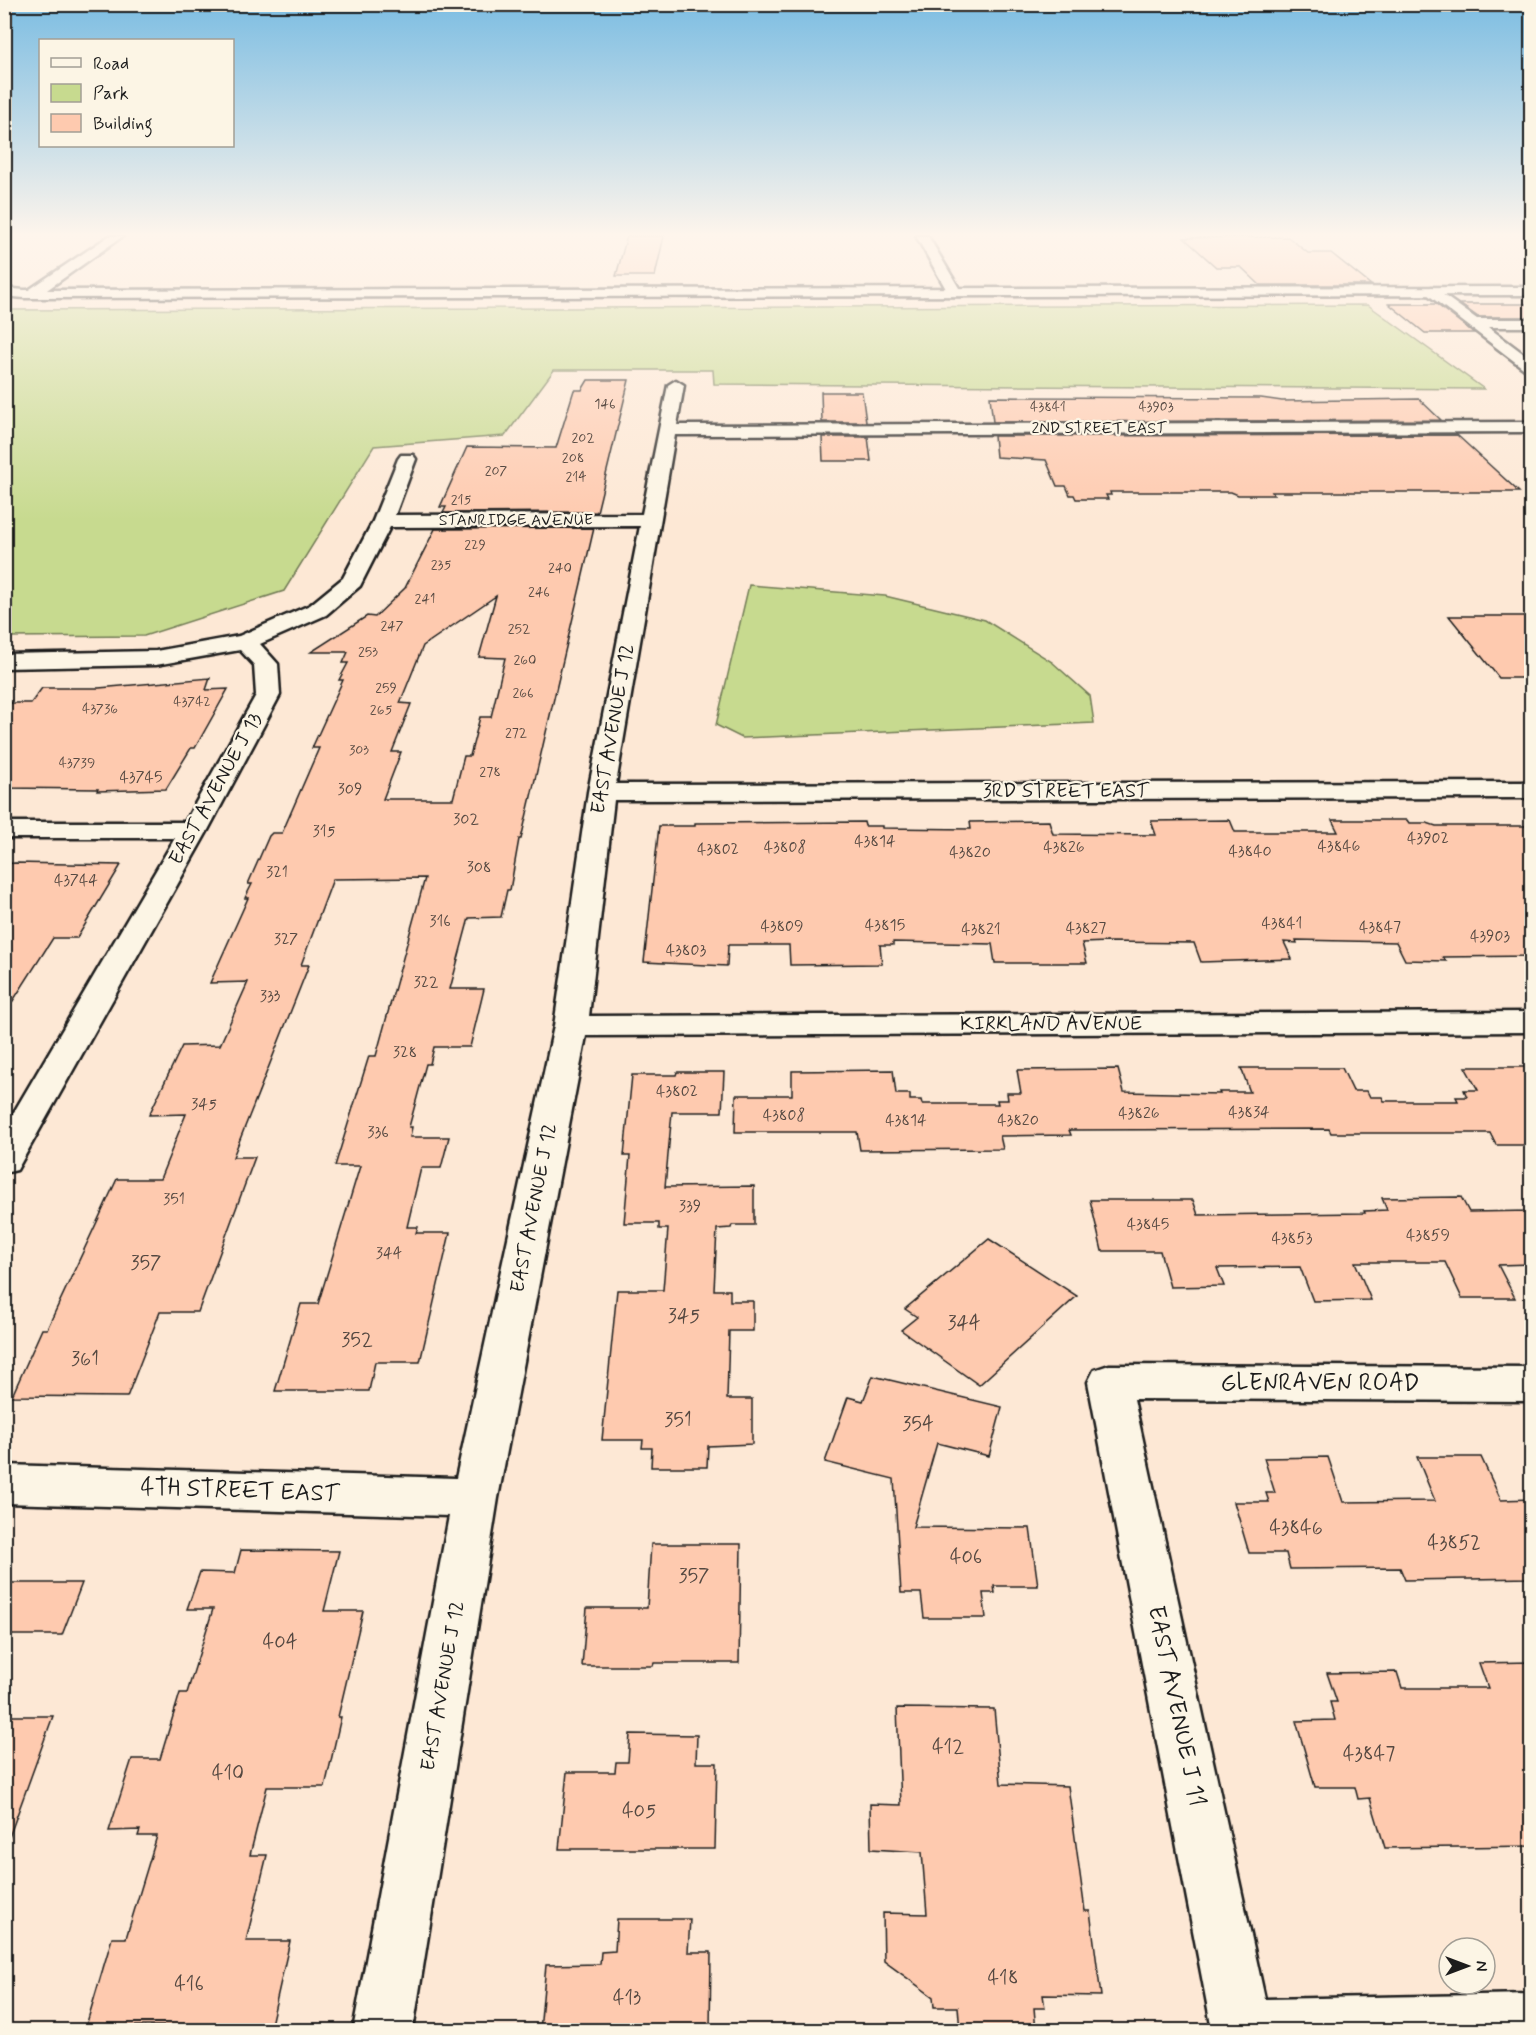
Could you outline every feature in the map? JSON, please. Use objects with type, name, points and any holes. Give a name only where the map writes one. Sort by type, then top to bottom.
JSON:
[{"type":"street","points":[[1483,331],[1532,368]]},
{"type":"street","name":"EAST AVENUE J 12","points":[[383,2031],[475,1498],[571,1026],[601,792],[676,385]]},
{"type":"street","name":"2ND STREET EAST","points":[[666,430],[1532,427]]},
{"type":"street","points":[[4,661],[156,658],[244,642],[318,610],[352,581],[382,521],[406,459]]},
{"type":"street","name":"STANRIDGE AVENUE","points":[[382,521],[650,520]]},
{"type":"street","name":"EAST AVENUE J 13","points":[[4,1161],[194,830],[268,695],[266,664],[244,642]]},
{"type":"street","name":"3RD STREET EAST","points":[[601,792],[1532,790]]},
{"type":"street","points":[[4,831],[194,830]]},
{"type":"street","name":"KIRKLAND AVENUE","points":[[571,1026],[1532,1022]]},
{"type":"street","name":"GLENRAVEN ROAD","points":[[1109,1382],[1532,1384]]},
{"type":"street","name":"EAST AVENUE J 11","points":[[1109,1382],[1242,2030]]},
{"type":"street","name":"4TH STREET EAST","points":[[4,1484],[475,1498]]},
{"type":"street","points":[[1242,2030],[1532,2024]]},
{"type":"green space","points":[[5,331],[1404,331],[1484,389],[714,384],[713,370],[554,370],[505,436],[374,446],[284,591],[144,636],[5,637]]},
{"type":"green space","points":[[749,585],[885,596],[985,620],[1052,662],[1090,696],[1094,723],[742,738],[716,725]]},
{"type":"building","points":[[1422,331],[1471,331],[1474,333],[1425,333]]},
{"type":"building","points":[[588,380],[629,380],[597,512],[443,513],[446,507],[440,507],[467,447],[556,448],[574,390],[582,390]]},
{"type":"building","points":[[821,392],[862,392],[866,422],[822,422]]},
{"type":"building","points":[[990,397],[1261,398],[1282,401],[1419,399],[1441,420],[993,422]]},
{"type":"building","points":[[1457,435],[1519,492],[1272,492],[1274,495],[1238,495],[1231,492],[1110,492],[1111,495],[1106,495],[1108,499],[1076,499],[1074,495],[1070,495],[1066,486],[1057,486],[1046,460],[996,457],[994,436]]},
{"type":"building","points":[[822,437],[868,437],[871,461],[823,461]]},
{"type":"building","points":[[594,528],[521,839],[519,839],[510,890],[507,890],[501,917],[469,918],[450,989],[484,989],[470,1047],[434,1047],[430,1064],[426,1064],[409,1127],[412,1127],[410,1137],[449,1137],[441,1168],[421,1168],[407,1227],[418,1227],[416,1233],[450,1233],[420,1362],[375,1362],[369,1391],[275,1391],[301,1304],[318,1304],[360,1166],[335,1166],[369,1056],[376,1056],[425,878],[333,879],[301,965],[309,965],[233,1157],[255,1157],[198,1312],[160,1312],[127,1397],[12,1396],[42,1329],[47,1329],[117,1179],[160,1179],[186,1114],[149,1115],[182,1046],[220,1045],[248,982],[210,983],[248,898],[245,898],[252,884],[248,884],[269,836],[272,833],[282,833],[319,748],[312,748],[343,680],[339,680],[348,663],[343,663],[348,652],[311,652],[367,616],[375,617],[405,588],[435,529]],"holes":[[[496,596],[479,657],[505,658],[491,717],[480,717],[470,756],[464,756],[453,799],[383,799],[401,752],[392,752],[411,704],[400,703],[423,646]]]},
{"type":"building","points":[[1449,616],[1532,616],[1532,678],[1499,678]]},
{"type":"building","points":[[210,678],[206,690],[228,689],[195,748],[191,748],[166,789],[97,791],[98,789],[4,788],[4,703],[31,703],[42,688],[99,688]]},
{"type":"building","points":[[1230,820],[1235,832],[1338,832],[1332,820],[1407,820],[1409,823],[1427,823],[1436,826],[1532,826],[1532,956],[1443,957],[1446,961],[1405,960],[1396,942],[1296,940],[1297,943],[1284,942],[1292,959],[1201,962],[1194,943],[1107,942],[1082,943],[1087,963],[995,963],[992,944],[893,942],[893,945],[880,945],[882,964],[790,965],[789,945],[728,945],[727,966],[644,962],[659,826],[695,826],[695,823],[864,822],[865,826],[882,826],[882,828],[971,829],[970,822],[1049,821],[1053,834],[1156,835],[1151,821]]},
{"type":"building","points":[[4,864],[121,865],[77,938],[53,938],[4,1015]]},
{"type":"building","points":[[1465,1067],[1532,1067],[1532,1145],[1496,1145],[1490,1133],[1331,1133],[1329,1129],[1069,1130],[1071,1135],[1000,1136],[1003,1149],[860,1150],[857,1132],[735,1132],[736,1095],[792,1095],[792,1071],[893,1070],[896,1094],[910,1094],[910,1100],[921,1100],[922,1104],[998,1104],[997,1100],[1008,1100],[1007,1093],[1021,1093],[1017,1070],[1118,1069],[1124,1092],[1220,1094],[1219,1092],[1250,1092],[1241,1068],[1342,1068],[1353,1091],[1367,1091],[1370,1097],[1382,1097],[1384,1101],[1458,1101],[1456,1097],[1467,1097],[1464,1090],[1478,1090]]},
{"type":"building","points":[[677,1072],[724,1072],[722,1112],[672,1112],[665,1187],[754,1186],[754,1225],[732,1225],[731,1228],[717,1229],[714,1290],[730,1290],[730,1301],[753,1301],[753,1331],[729,1331],[727,1399],[752,1399],[752,1444],[708,1446],[707,1467],[651,1467],[652,1448],[642,1448],[643,1440],[602,1440],[617,1290],[663,1290],[668,1229],[659,1229],[659,1223],[624,1223],[630,1156],[624,1156],[632,1075],[676,1075]]},
{"type":"building","points":[[1461,1197],[1469,1212],[1532,1211],[1532,1264],[1498,1265],[1515,1298],[1462,1298],[1445,1262],[1355,1262],[1371,1300],[1313,1301],[1300,1267],[1217,1268],[1224,1286],[1170,1287],[1160,1251],[1102,1251],[1090,1200],[1193,1200],[1198,1215],[1365,1213],[1364,1211],[1387,1210],[1382,1198]]},
{"type":"building","points":[[989,1239],[1077,1296],[979,1385],[901,1330],[917,1317],[905,1309]]},
{"type":"building","points":[[873,1376],[1002,1407],[989,1456],[937,1443],[913,1527],[1030,1528],[1038,1586],[994,1586],[995,1593],[983,1593],[986,1618],[924,1618],[921,1593],[901,1593],[894,1479],[825,1462],[848,1397],[863,1401]]},
{"type":"building","points":[[1328,1457],[1343,1502],[1435,1501],[1417,1457],[1481,1457],[1501,1500],[1532,1499],[1532,1578],[1405,1580],[1400,1568],[1290,1569],[1286,1553],[1249,1553],[1234,1502],[1269,1502],[1266,1493],[1275,1493],[1264,1458]]},
{"type":"building","points":[[651,1544],[741,1544],[739,1663],[582,1666],[587,1608],[647,1608]]},
{"type":"building","points":[[241,1550],[339,1551],[324,1611],[363,1611],[338,1717],[341,1717],[325,1787],[267,1787],[250,1855],[267,1855],[246,1941],[290,1941],[270,2029],[198,2029],[199,2026],[86,2026],[112,1938],[126,1938],[157,1836],[138,1836],[140,1830],[109,1831],[132,1759],[160,1759],[180,1693],[187,1693],[213,1609],[187,1609],[200,1572],[235,1573]]},
{"type":"building","points":[[4,1583],[82,1583],[62,1635],[4,1635]]},
{"type":"building","points":[[1532,1662],[1532,1846],[1385,1848],[1370,1798],[1358,1799],[1355,1787],[1315,1787],[1296,1721],[1335,1720],[1330,1702],[1337,1702],[1327,1673],[1397,1672],[1402,1688],[1488,1688],[1479,1663]]},
{"type":"building","points":[[897,1708],[994,1709],[1001,1784],[1068,1786],[1085,1911],[1090,1911],[1101,1996],[1043,1995],[1045,2008],[1034,2008],[1036,2031],[960,2031],[958,2007],[934,2007],[933,1997],[884,1961],[883,1913],[927,1914],[922,1852],[871,1849],[870,1804],[901,1805]]},
{"type":"building","points":[[4,1716],[53,1716],[8,1840],[4,1840]]},
{"type":"building","points":[[630,1734],[697,1735],[696,1763],[717,1763],[715,1849],[559,1849],[567,1772],[615,1772],[616,1762],[628,1762]]},
{"type":"building","points":[[617,1919],[690,1919],[688,1952],[711,1952],[710,2031],[540,2031],[546,1965],[600,1964],[601,1952],[615,1951]]}]
